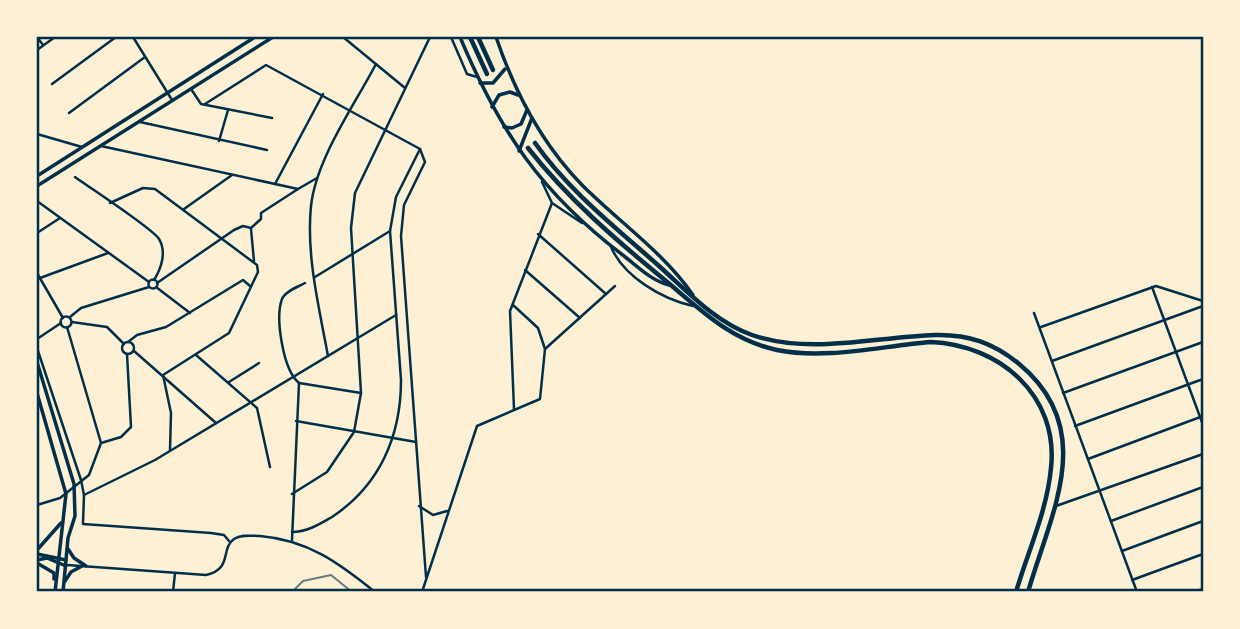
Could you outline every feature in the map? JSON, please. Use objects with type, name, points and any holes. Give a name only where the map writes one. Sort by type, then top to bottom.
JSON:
[{"type":"main road","points":[[470,37],[487,74]]},
{"type":"main road","points":[[478,37],[494,70]]},
{"type":"main road","points":[[535,143],[580,196],[694,297],[738,329],[800,346],[937,335],[971,337],[1004,352],[1027,371],[1058,415],[1064,453],[1063,481],[1028,592]]},
{"type":"main road","points":[[528,149],[569,197],[693,306],[727,332],[778,350],[819,353],[939,342],[976,349],[1012,369],[1041,408],[1049,430],[1052,451],[1046,499],[1016,592]]},
{"type":"street","points":[[37,37],[43,45]]},
{"type":"street","points":[[37,50],[55,37]]},
{"type":"street","points":[[52,84],[117,37]]},
{"type":"street","points":[[133,37],[172,100]]},
{"type":"street","points":[[37,176],[255,37]]},
{"type":"street","points":[[37,187],[273,37]]},
{"type":"street","points":[[343,37],[406,89]]},
{"type":"street","points":[[292,494],[327,472],[354,432],[360,393],[352,253],[355,193],[430,37]]},
{"type":"street","points":[[451,37],[467,74],[477,77]]},
{"type":"street","points":[[460,37],[502,126],[542,179],[611,247],[659,283],[671,285]]},
{"type":"street","points":[[496,37],[506,68],[527,110],[581,184],[678,273],[694,297]]},
{"type":"street","points":[[69,113],[145,57]]},
{"type":"street","points":[[329,357],[314,278],[311,204],[318,178],[376,64]]},
{"type":"street","points":[[205,104],[266,65],[420,149],[425,162],[404,205],[401,225],[426,577]]},
{"type":"street","points":[[480,83],[487,84],[499,79],[506,68]]},
{"type":"street","points":[[191,89],[201,104],[272,118]]},
{"type":"street","points":[[492,108],[495,99],[504,93],[520,96]]},
{"type":"street","points":[[275,184],[323,94]]},
{"type":"street","points":[[219,141],[228,109]]},
{"type":"street","points":[[502,126],[517,127],[524,120],[527,110]]},
{"type":"street","points":[[519,151],[532,118]]},
{"type":"street","points":[[139,121],[267,150]]},
{"type":"street","points":[[37,134],[82,147]]},
{"type":"street","points":[[101,146],[298,189]]},
{"type":"street","points":[[292,532],[317,526],[349,504],[374,478],[393,439],[400,404],[390,231],[396,197],[420,149]]},
{"type":"street","points":[[184,209],[232,175]]},
{"type":"street","points":[[75,177],[158,237],[163,254],[156,284]]},
{"type":"street","points":[[251,228],[261,219],[261,213],[318,178]]},
{"type":"street","points":[[542,179],[552,203],[591,228]]},
{"type":"street","points":[[110,203],[143,188],[155,189],[254,261]]},
{"type":"street","points":[[37,201],[149,282],[156,284],[190,313]]},
{"type":"street","points":[[514,410],[512,304],[552,203]]},
{"type":"street","points":[[37,233],[60,218]]},
{"type":"street","points":[[63,318],[70,317],[81,308],[156,284],[243,226],[251,228]]},
{"type":"street","points":[[163,375],[229,333],[258,272],[254,261],[251,228]]},
{"type":"street","points":[[314,278],[390,231]]},
{"type":"street","points":[[538,234],[606,294]]},
{"type":"street","points":[[611,247],[622,264],[662,297],[693,306]]},
{"type":"street","points":[[40,278],[108,253]]},
{"type":"street","points":[[525,270],[580,318]]},
{"type":"street","points":[[37,272],[63,318]]},
{"type":"street","points":[[101,443],[121,437],[131,427],[127,354],[123,350],[126,343],[137,335],[166,327],[243,281],[250,286]]},
{"type":"street","points":[[149,282],[149,287]]},
{"type":"street","points":[[305,283],[282,298],[282,344],[294,379],[299,383],[360,393]]},
{"type":"street","points":[[545,349],[615,286]]},
{"type":"street","points":[[1040,328],[1152,287],[1161,287],[1203,304]]},
{"type":"street","points":[[1152,287],[1203,425]]},
{"type":"street","points":[[422,592],[477,426],[540,399],[545,349],[538,328],[512,304]]},
{"type":"street","points":[[1052,361],[1203,304]]},
{"type":"street","points":[[1034,313],[1137,592]]},
{"type":"street","points":[[84,495],[96,492],[253,403],[396,315]]},
{"type":"street","points":[[70,317],[72,323]]},
{"type":"street","points":[[37,339],[61,323],[63,318]]},
{"type":"street","points":[[37,505],[66,494],[74,484],[89,475],[101,443],[67,327],[61,323]]},
{"type":"street","points":[[67,327],[72,323],[107,327],[126,343],[133,345],[134,351],[216,422]]},
{"type":"street","points":[[397,333],[408,332]]},
{"type":"street","points":[[1063,393],[1203,342]]},
{"type":"street","points":[[37,348],[81,480],[84,495],[83,524],[224,535],[230,543]]},
{"type":"street","points":[[127,354],[134,351]]},
{"type":"street","points":[[196,355],[253,403],[262,425],[270,467]]},
{"type":"street","points":[[37,362],[74,484],[75,516],[67,547],[63,592]]},
{"type":"street","points":[[229,382],[258,363]]},
{"type":"street","points":[[163,375],[172,413],[170,450]]},
{"type":"street","points":[[1075,426],[1203,379]]},
{"type":"street","points":[[292,540],[299,383]]},
{"type":"street","points":[[37,393],[66,494],[55,591]]},
{"type":"street","points":[[37,416],[45,419]]},
{"type":"street","points":[[1087,459],[1202,417]]},
{"type":"street","points":[[296,421],[416,442]]},
{"type":"street","points":[[1056,506],[1203,454]]},
{"type":"street","points":[[1111,521],[1203,487]]},
{"type":"street","points":[[419,506],[433,515],[448,510]]},
{"type":"street","points":[[1122,551],[1203,521]]},
{"type":"street","points":[[62,522],[37,552],[73,565],[206,575],[216,572],[224,563],[230,543],[238,537],[281,538],[292,540],[341,563],[375,592]]},
{"type":"street","points":[[67,547],[74,558],[85,566]]},
{"type":"street","points":[[1132,580],[1203,554]]},
{"type":"street","points":[[37,562],[47,558],[58,559]]},
{"type":"street","points":[[37,562],[54,573],[55,591]]},
{"type":"street","points":[[64,583],[71,572],[85,566]]},
{"type":"street","points":[[173,592],[175,573]]},
{"type":"street","points":[[1193,592],[1203,589]]},
{"type":"railway","points":[[292,592],[303,581],[331,575],[352,592]]}]
